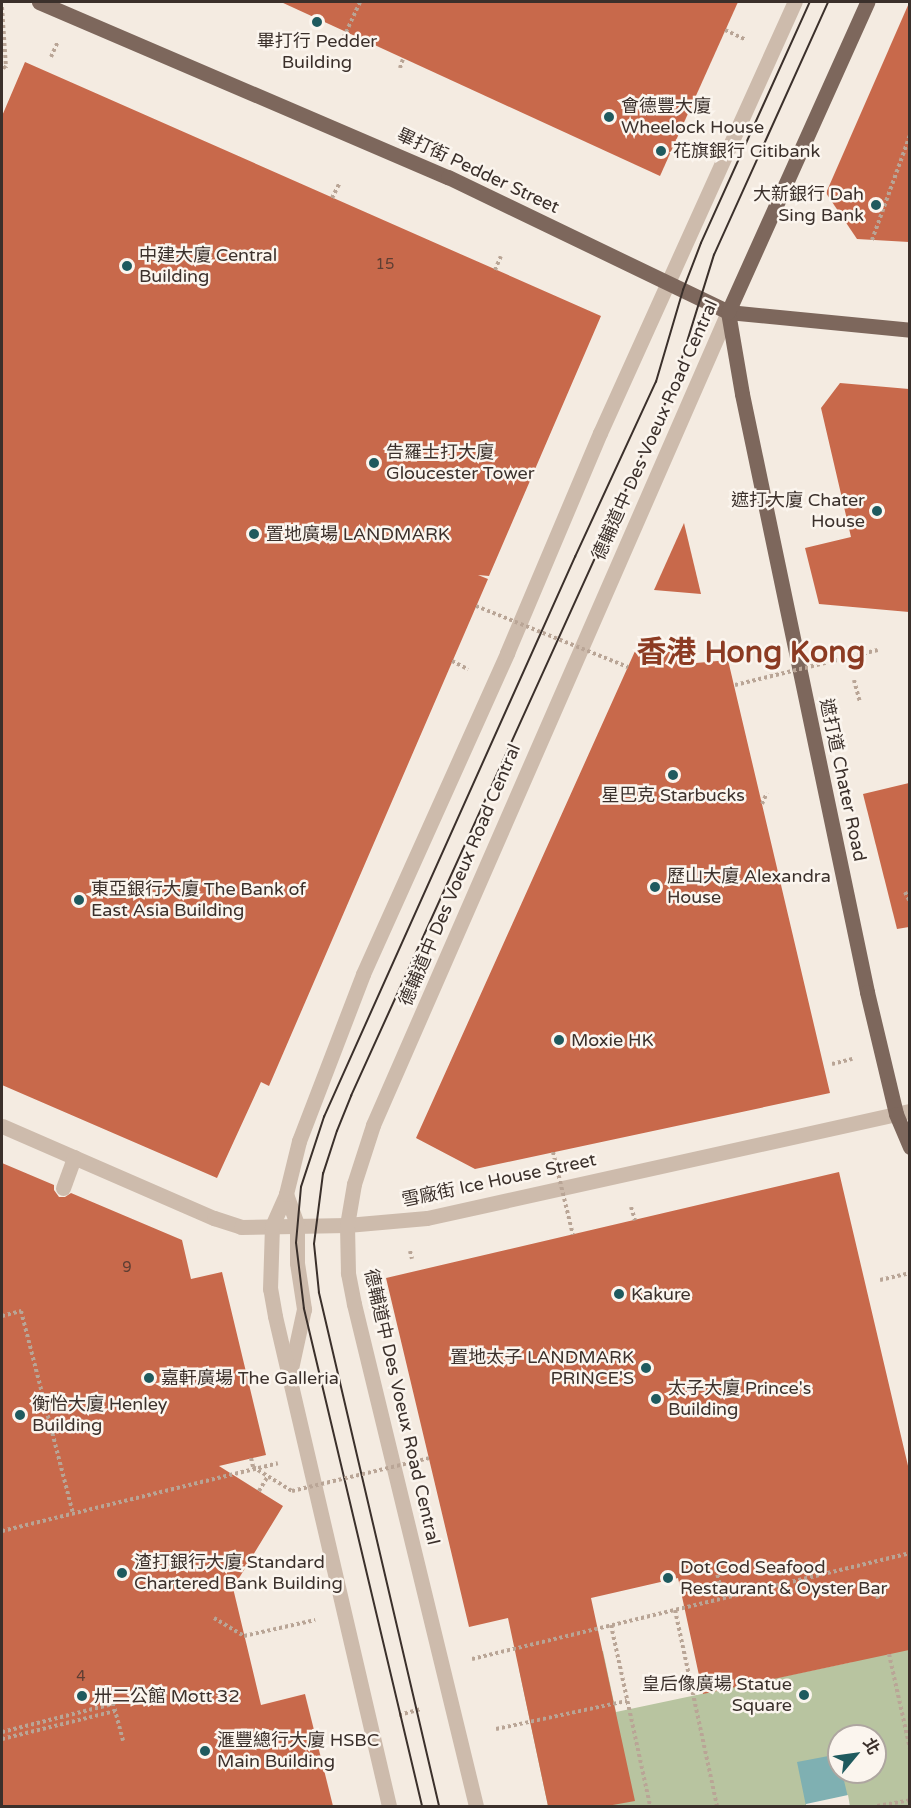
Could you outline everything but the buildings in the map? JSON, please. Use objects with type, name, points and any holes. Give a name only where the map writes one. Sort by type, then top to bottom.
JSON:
[{"type":"main road","name":"畢打街 Pedder Street","points":[[39,2],[390,151],[729,312],[909,330]]},
{"type":"main road","name":"德輔道中 Des Voeux Road Central","points":[[729,312],[867,2]]},
{"type":"main road","name":"遮打道 Chater Road","points":[[729,312],[773,539],[867,992],[903,1113],[909,1147]]},
{"type":"street","points":[[389,1806],[288,1378],[270,1289],[272,1226],[286,1194],[299,1142],[363,974],[507,653],[600,433],[670,283],[729,143],[795,2]]},
{"type":"street","name":"德輔道中 Des Voeux Road Central","points":[[476,1806],[354,1304],[348,1273],[347,1225],[354,1184],[373,1125],[729,312]]},
{"type":"street","name":"雪廠街 Ice House Street","points":[[2,1126],[214,1218],[241,1227],[347,1225],[427,1218],[778,1138],[903,1113]]},
{"type":"street","points":[[63,1188],[74,1157]]},
{"type":"street","points":[[286,1194],[297,1225],[297,1263],[304,1310],[288,1378]]},
{"type":"path","points":[[340,43],[360,2]]},
{"type":"path","points":[[2,7],[6,68],[2,66]]},
{"type":"path","points":[[725,30],[749,41]]},
{"type":"path","points":[[400,68],[404,59]]},
{"type":"path","points":[[872,240],[909,135]]},
{"type":"path","points":[[332,198],[339,184]]},
{"type":"path","points":[[495,270],[501,256]]},
{"type":"path","points":[[476,606],[628,667]]},
{"type":"path","points":[[735,685],[878,650]]},
{"type":"path","points":[[452,661],[474,671]]},
{"type":"path","points":[[854,680],[860,702]]},
{"type":"path","points":[[762,804],[767,793]]},
{"type":"path","points":[[905,892],[909,902]]},
{"type":"path","points":[[553,1152],[573,1234]]},
{"type":"path","points":[[631,1207],[635,1220]]},
{"type":"path","points":[[410,1251],[412,1259]]},
{"type":"path","points":[[880,1281],[909,1273]]},
{"type":"path","points":[[2,1316],[21,1311],[73,1513]]},
{"type":"path","points":[[251,1458],[254,1467],[292,1491],[429,1458]]},
{"type":"path","points":[[2,1531],[278,1463]]},
{"type":"path","points":[[259,1491],[268,1476]]},
{"type":"path","points":[[472,1659],[909,1553]]},
{"type":"path","points":[[716,1569],[723,1598]]},
{"type":"path","points":[[876,1590],[878,1599]]},
{"type":"path","points":[[675,1610],[717,1806]]},
{"type":"path","points":[[214,1618],[244,1636],[315,1620]]},
{"type":"path","points":[[611,1625],[650,1806]]},
{"type":"path","points":[[889,1654],[909,1749]]},
{"type":"path","points":[[369,1722],[452,1701]]},
{"type":"path","points":[[496,1729],[627,1701]]},
{"type":"path","points":[[2,1732],[113,1703],[123,1740]]},
{"type":"path","points":[[2,1739],[115,1711]]},
{"type":"path","points":[[877,1806],[899,1804],[909,1800]]},
{"type":"green space","name":"皇后像廣場 Statue Square","points":[[909,1583],[909,1806],[548,1806],[519,1669],[603,1651],[616,1712],[852,1662],[838,1598]]},
{"type":"water","points":[[827,1756],[827,1784],[845,1784],[850,1806],[806,1806],[797,1762]]},
{"type":"pier","points":[[848,1795],[850,1806],[806,1806],[806,1804]]},
{"type":"tram line","points":[[422,1806],[304,1309],[296,1243],[301,1187],[324,1117],[656,382],[683,290],[701,243],[810,2]]},
{"type":"tram line","points":[[439,1806],[319,1293],[314,1244],[323,1174],[351,1096],[674,384],[714,255],[828,2]]},
{"type":"place","name":"畢打行 Pedder Building","points":[[317,22]]},
{"type":"place","name":"會德豐大廈 Wheelock House","points":[[609,117]]},
{"type":"place","name":"花旗銀行 Citibank","points":[[661,151]]},
{"type":"place","name":"大新銀行 Dah Sing Bank","points":[[876,205]]},
{"type":"place","name":"中建大廈 Central Building","points":[[127,266]]},
{"type":"place","name":"告羅士打大廈 Gloucester Tower","points":[[374,463]]},
{"type":"place","name":"遮打大廈 Chater House","points":[[877,511]]},
{"type":"place","name":"置地廣場 LANDMARK","points":[[254,534]]},
{"type":"place","name":"星巴克 Starbucks","points":[[673,775]]},
{"type":"place","name":"歷山大廈 Alexandra House","points":[[655,887]]},
{"type":"place","name":"東亞銀行大廈 The Bank of East Asia Building","points":[[79,900]]},
{"type":"place","name":"Moxie HK","points":[[559,1040]]},
{"type":"place","name":"Kakure","points":[[619,1294]]},
{"type":"place","name":"置地太子 LANDMARK PRINCE'S","points":[[646,1368]]},
{"type":"place","name":"嘉軒廣場 The Galleria","points":[[149,1378]]},
{"type":"place","name":"太子大廈 Prince's Building","points":[[656,1399]]},
{"type":"place","name":"衡怡大廈 Henley Building","points":[[20,1415]]},
{"type":"place","name":"渣打銀行大廈 Standard Chartered Bank Building","points":[[122,1573]]},
{"type":"place","name":"Dot Cod Seafood Restaurant & Oyster Bar","points":[[668,1578]]},
{"type":"place","name":"皇后像廣場 Statue Square","points":[[804,1695]]},
{"type":"place","name":"卅二公館 Mott 32","points":[[82,1696]]},
{"type":"place","name":"滙豐總行大廈 HSBC Main Building","points":[[205,1751]]},
{"type":"district","name":"香港 Hong Kong","points":[[751,653]]}]
